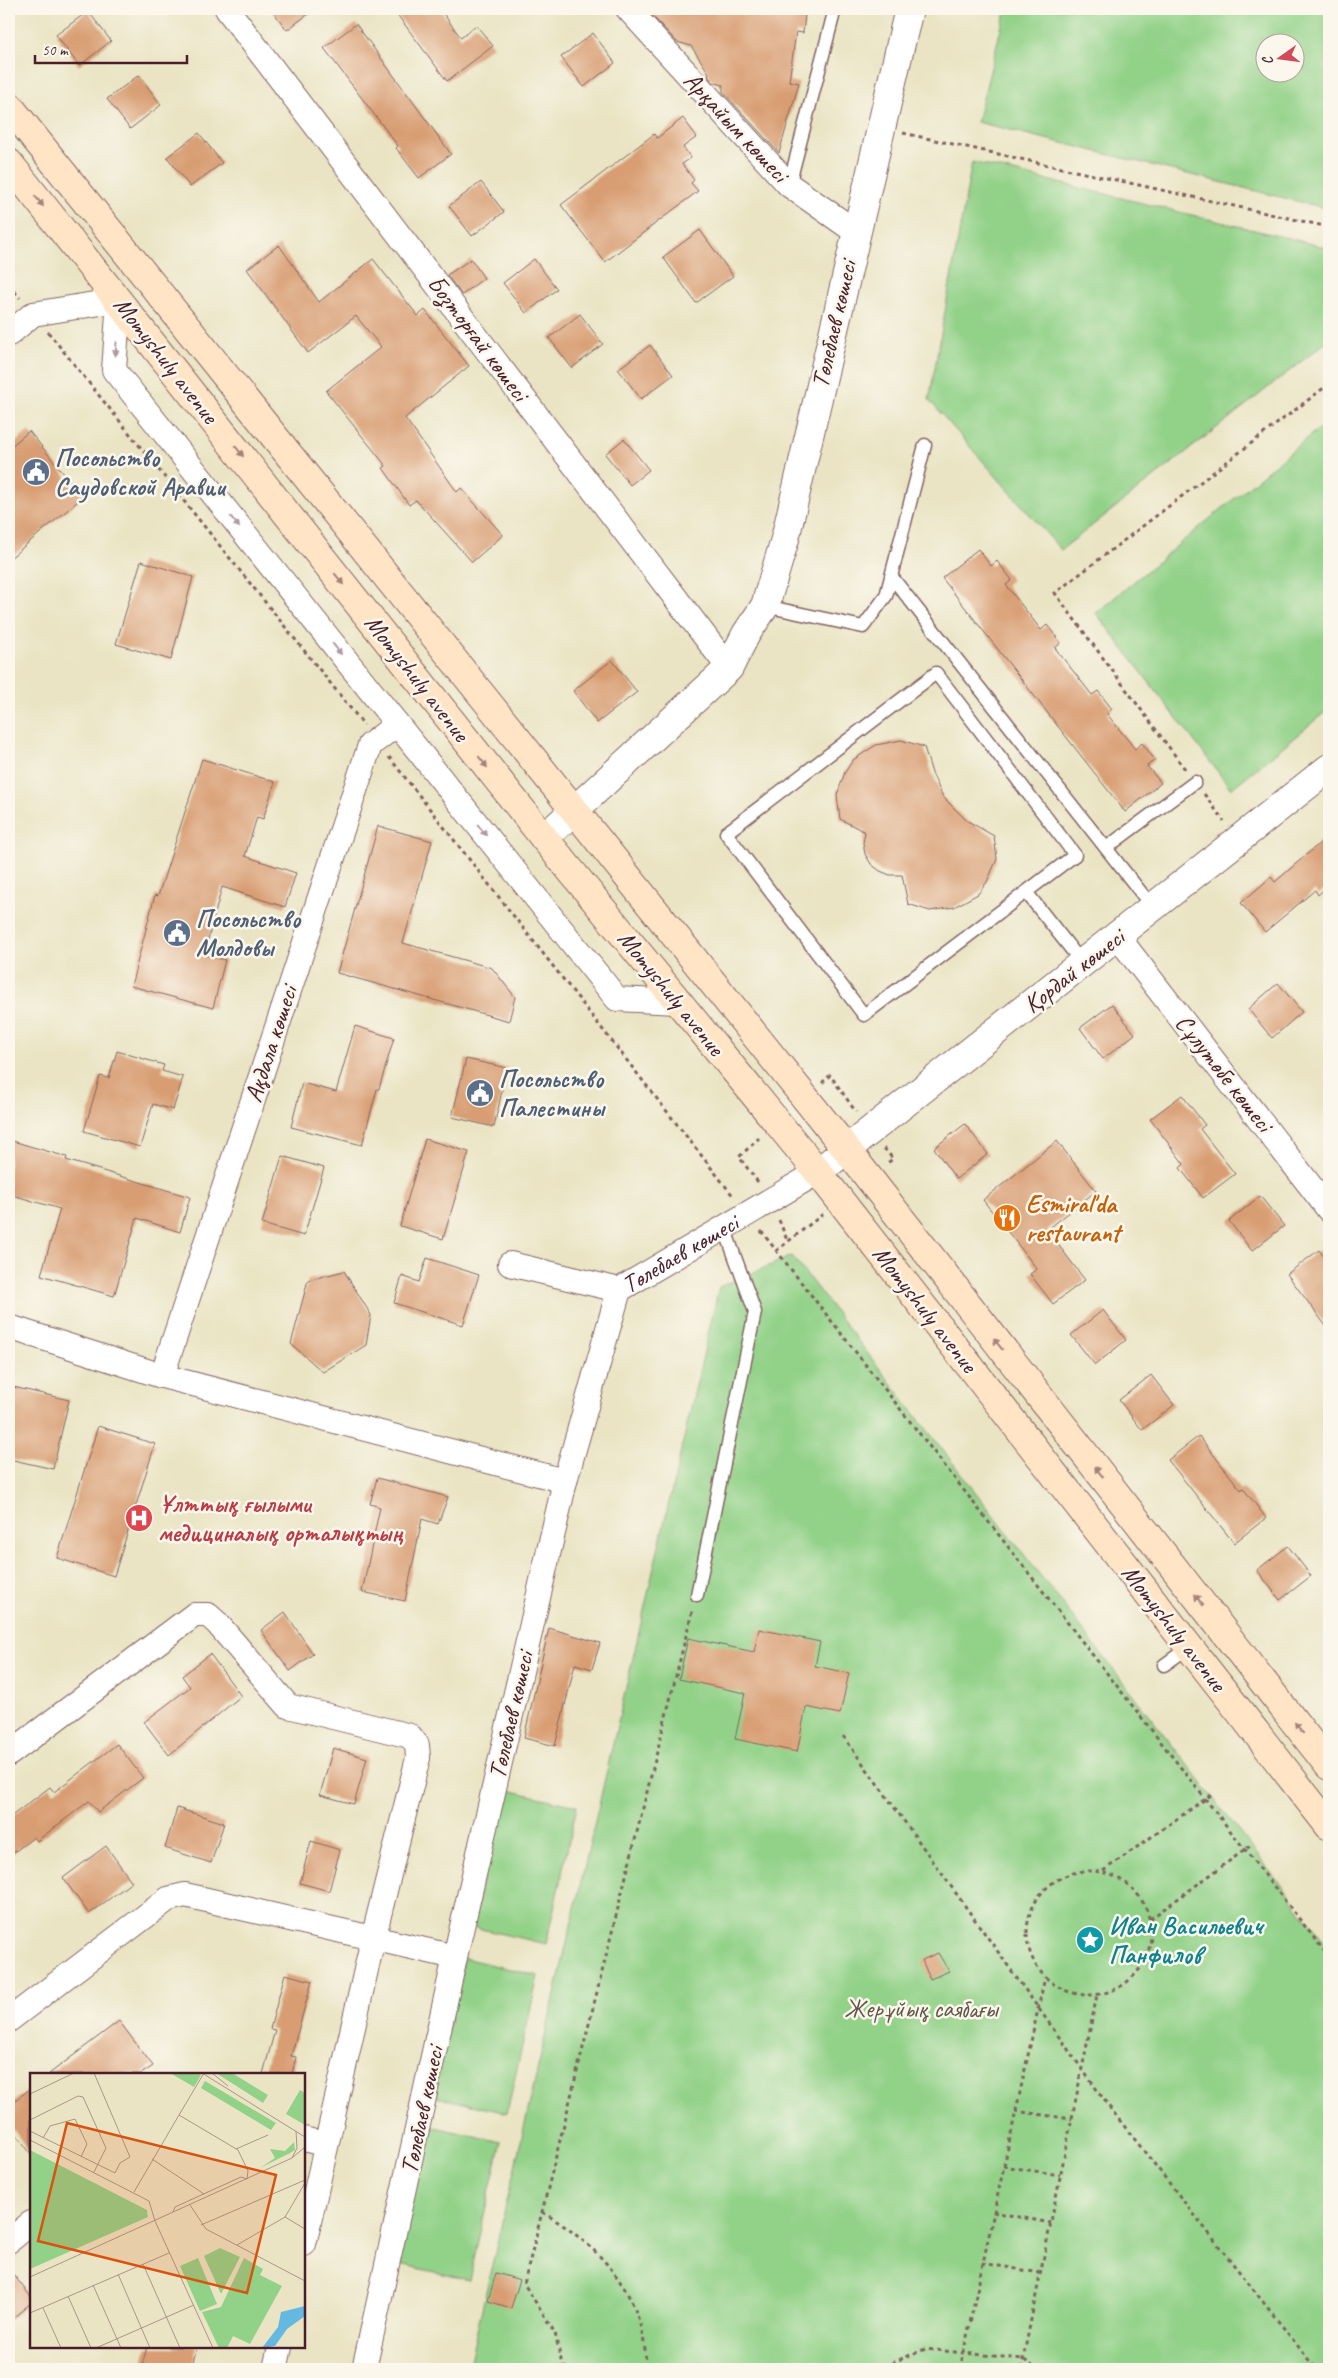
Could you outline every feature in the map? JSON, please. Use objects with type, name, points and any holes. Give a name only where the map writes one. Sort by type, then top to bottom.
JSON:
[{"type":"main road","name":"Momyshuly avenue","points":[[9,106],[846,1150],[1329,1766]]},
{"type":"main road","name":"Momyshuly avenue","points":[[9,163],[544,838],[818,1172],[1329,1826]]},
{"type":"street","name":"Бозторғай көшесі","points":[[227,9],[729,668]]},
{"type":"street","name":"Арқайым көшесі","points":[[628,9],[789,185],[856,232]]},
{"type":"street","name":"Төлебаев көшесі","points":[[729,668],[746,634],[766,606],[785,539],[909,9]]},
{"type":"street","points":[[9,334],[33,314],[119,300],[114,370],[617,999],[677,1002]]},
{"type":"street","points":[[544,838],[729,668]]},
{"type":"street","name":"Ақдала көшесі","points":[[162,1376],[370,745],[397,724]]},
{"type":"street","name":"Қордай көшесі","points":[[818,1172],[1239,842],[1329,768]]},
{"type":"street","name":"Сұлутөбе көшесі","points":[[1118,937],[1321,1180],[1329,1210]]},
{"type":"street","name":"Төлебаев көшесі","points":[[364,2369],[455,1957],[565,1481],[619,1290],[818,1172]]},
{"type":"street","points":[[510,1264],[619,1290]]},
{"type":"street","points":[[9,1327],[162,1376],[565,1481]]},
{"type":"street","points":[[9,1754],[194,1615],[208,1615],[217,1622],[288,1706],[410,1736],[417,1745],[418,1758],[373,1939],[305,2240]]},
{"type":"street","points":[[9,2020],[168,1898],[185,1895],[455,1957]]},
{"type":"street","points":[[305,2139],[326,2145]]},
{"type":"street","points":[[9,2241],[30,2224]]},
{"type":"street","points":[[275,2369],[280,2348]]},
{"type":"lane","points":[[789,185],[835,9]]},
{"type":"lane","points":[[766,606],[863,627],[886,596],[925,445]]},
{"type":"lane","points":[[891,576],[1154,909]]},
{"type":"lane","points":[[936,673],[1075,856],[1026,892],[864,1015],[726,832],[936,673]]},
{"type":"lane","points":[[1106,848],[1195,782]]},
{"type":"lane","points":[[1026,892],[1083,964]]},
{"type":"lane","points":[[697,1595],[755,1312],[724,1228]]},
{"type":"lane","points":[[1164,1665],[1189,1646]]},
{"type":"path","points":[[881,129],[1329,227]]},
{"type":"path","points":[[1239,842],[1055,593],[1329,384]]},
{"type":"path","points":[[747,1214],[1204,1800],[1329,1957]]},
{"type":"path","points":[[776,1251],[788,1240]]},
{"type":"path","points":[[574,2369],[563,2368],[555,2333],[524,2284],[697,1595]]},
{"type":"path","points":[[843,1736],[1110,2108],[1316,2369]]},
{"type":"path","points":[[1103,1871],[1211,1795]]},
{"type":"path","points":[[1150,1919],[1250,1846]]},
{"type":"path","points":[[1083,1870],[1103,1871],[1122,1878],[1137,1891],[1147,1908],[1150,1919],[1152,1929],[1150,1951],[1140,1970],[1124,1985],[1097,1995],[1083,1995],[1062,1990],[1045,1977],[1032,1959],[1027,1940],[1028,1920],[1035,1901],[1047,1886],[1064,1875],[1083,1870]]},
{"type":"path","points":[[960,2369],[1045,1977]]},
{"type":"path","points":[[1021,2369],[1097,1995]]},
{"type":"path","points":[[1015,2111],[1072,2119]]},
{"type":"path","points":[[1003,2166],[1060,2175]]},
{"type":"path","points":[[542,2212],[568,2228],[595,2250],[621,2280],[636,2311],[646,2346],[646,2369]]},
{"type":"path","points":[[993,2212],[1051,2223]]},
{"type":"path","points":[[982,2262],[1040,2273]]},
{"type":"path","points":[[877,2369],[925,2349],[1023,2359],[1036,2369]]},
{"type":"green space","points":[[1006,9],[1329,9],[1329,209],[977,122]]},
{"type":"green space","points":[[972,162],[1329,248],[1329,340],[1061,550],[929,400]]},
{"type":"green space","points":[[1329,420],[1329,709],[1231,789],[1096,613]]},
{"type":"green space","name":"Жерұйық саябағы","points":[[792,1256],[1329,1947],[1329,2369],[468,2369],[719,1287]]},
{"type":"green space","points":[[503,1789],[577,1806],[546,1944],[472,1927]]},
{"type":"green space","points":[[464,1958],[538,1976],[507,2113],[433,2096]]},
{"type":"green space","points":[[426,2125],[501,2142],[469,2280],[395,2263]]},
{"type":"building","points":[[271,9],[315,9],[287,30]]},
{"type":"building","points":[[393,9],[440,9],[461,38],[476,25],[493,46],[447,81]]},
{"type":"building","points":[[646,9],[791,9],[790,12],[805,15],[803,33],[796,32],[789,81],[799,83],[779,153],[723,92],[723,85],[713,82],[708,76],[709,73],[691,46],[677,42]]},
{"type":"building","points":[[88,11],[111,41],[79,66],[56,35]]},
{"type":"building","points":[[356,24],[451,154],[419,178],[396,148],[398,146],[324,48]]},
{"type":"building","points":[[593,33],[615,63],[584,87],[561,57]]},
{"type":"building","points":[[139,75],[161,105],[130,129],[107,99]]},
{"type":"building","points":[[683,118],[697,137],[683,147],[691,158],[682,164],[694,180],[691,183],[698,191],[605,262],[561,205],[654,134],[657,138]]},
{"type":"building","points":[[199,133],[222,163],[190,187],[167,157]]},
{"type":"building","points":[[481,182],[504,212],[472,236],[449,206]]},
{"type":"building","points":[[700,230],[733,276],[696,303],[663,257]]},
{"type":"building","points":[[279,245],[319,302],[373,259],[418,316],[425,310],[469,366],[405,418],[457,492],[461,488],[503,535],[472,562],[416,500],[409,505],[383,468],[386,466],[326,391],[381,347],[356,316],[308,353],[247,269]]},
{"type":"building","points":[[471,259],[484,278],[462,295],[447,275]]},
{"type":"building","points":[[534,259],[557,289],[526,313],[503,283]]},
{"type":"building","points":[[580,314],[603,344],[572,368],[549,338]]},
{"type":"building","points":[[650,345],[673,375],[641,399],[618,369]]},
{"type":"building","name":"Посольство Саудовской Аравии","points":[[29,431],[83,497],[9,559],[9,448]]},
{"type":"building","points":[[624,439],[649,470],[630,485],[605,454]]},
{"type":"building","points":[[978,549],[991,566],[997,561],[1012,580],[1006,585],[1041,630],[1047,625],[1061,643],[1055,648],[1092,695],[1098,691],[1112,709],[1107,714],[1135,749],[1142,743],[1155,760],[1147,766],[1161,783],[1125,812],[942,578]]},
{"type":"building","points":[[141,561],[193,577],[171,660],[116,644]]},
{"type":"building","points":[[612,660],[637,692],[597,723],[573,691]]},
{"type":"building","points":[[901,740],[924,747],[932,773],[943,797],[966,820],[994,836],[997,859],[987,882],[978,894],[954,907],[930,911],[908,904],[902,875],[890,875],[880,871],[871,864],[865,854],[863,843],[865,832],[840,819],[837,795],[845,772],[853,760],[876,745]]},
{"type":"building","points":[[202,759],[275,782],[263,819],[257,817],[245,856],[296,873],[285,907],[222,887],[204,955],[225,960],[213,1008],[131,986],[155,895],[158,896]]},
{"type":"building","points":[[378,826],[432,841],[403,943],[492,968],[515,997],[509,1021],[337,973]]},
{"type":"building","points":[[1329,835],[1329,885],[1318,895],[1315,890],[1265,932],[1241,903],[1271,877],[1275,882]]},
{"type":"building","points":[[1278,983],[1302,1012],[1272,1038],[1248,1009]]},
{"type":"building","points":[[1112,1004],[1135,1034],[1103,1059],[1080,1028]]},
{"type":"building","points":[[355,1026],[394,1038],[379,1089],[377,1089],[362,1145],[291,1127],[302,1083],[336,1092]]},
{"type":"building","points":[[117,1051],[164,1065],[162,1071],[183,1077],[173,1110],[153,1104],[140,1147],[84,1131],[100,1076],[109,1078]]},
{"type":"building","name":"Посольство Палестины","points":[[466,1059],[507,1068],[494,1127],[452,1117]]},
{"type":"building","points":[[1182,1095],[1205,1125],[1200,1129],[1235,1174],[1203,1198],[1180,1168],[1184,1164],[1150,1119]]},
{"type":"building","points":[[965,1124],[988,1154],[956,1179],[934,1148]]},
{"type":"building","points":[[425,1139],[469,1152],[443,1239],[400,1226]]},
{"type":"building","points":[[9,1140],[67,1157],[66,1160],[190,1197],[180,1232],[137,1218],[114,1296],[41,1275],[60,1209],[9,1194]]},
{"type":"building","points":[[1057,1141],[1096,1191],[1047,1230],[1085,1280],[1053,1304],[1030,1274],[1037,1269],[983,1200]]},
{"type":"building","points":[[282,1156],[324,1168],[304,1236],[262,1224]]},
{"type":"building","points":[[1260,1196],[1284,1226],[1252,1251],[1229,1221]]},
{"type":"building","points":[[1319,1250],[1329,1264],[1329,1330],[1287,1274]]},
{"type":"building","points":[[427,1258],[479,1275],[463,1325],[394,1303],[402,1276],[419,1282]]},
{"type":"building","points":[[344,1271],[371,1315],[366,1345],[323,1372],[291,1344],[308,1280]]},
{"type":"building","points":[[1103,1310],[1126,1340],[1095,1365],[1071,1335]]},
{"type":"building","points":[[1151,1375],[1174,1405],[1142,1430],[1119,1400]]},
{"type":"building","points":[[9,1386],[69,1400],[53,1469],[9,1459]]},
{"type":"building","points":[[98,1426],[155,1444],[114,1576],[57,1558]]},
{"type":"building","points":[[1199,1436],[1241,1490],[1243,1488],[1266,1518],[1234,1543],[1168,1460]]},
{"type":"building","points":[[377,1478],[448,1497],[438,1524],[422,1519],[405,1601],[362,1592],[380,1507],[370,1504]]},
{"type":"building","points":[[1288,1546],[1311,1576],[1280,1600],[1257,1570]]},
{"type":"building","points":[[285,1612],[313,1654],[290,1671],[261,1630]]},
{"type":"building","points":[[549,1628],[600,1643],[592,1669],[575,1664],[555,1746],[524,1738]]},
{"type":"building","points":[[759,1629],[820,1642],[815,1666],[849,1673],[840,1714],[806,1707],[797,1752],[735,1739],[745,1693],[679,1679],[688,1638],[754,1652]]},
{"type":"building","points":[[210,1654],[241,1696],[169,1755],[144,1722],[190,1687],[182,1676]]},
{"type":"building","points":[[117,1744],[143,1778],[98,1812],[89,1801],[37,1841],[34,1837],[9,1856],[9,1818],[50,1787],[54,1792]]},
{"type":"building","points":[[333,1748],[367,1758],[354,1804],[320,1795]]},
{"type":"building","points":[[177,1808],[224,1823],[211,1863],[165,1848]]},
{"type":"building","points":[[311,1841],[340,1850],[329,1891],[300,1883]]},
{"type":"building","points":[[106,1846],[132,1882],[89,1914],[63,1878]]},
{"type":"building","points":[[938,1953],[949,1971],[930,1979],[922,1960]]},
{"type":"building","points":[[285,1974],[312,1981],[291,2056],[296,2057],[292,2073],[263,2073],[275,2030],[270,2029]]},
{"type":"building","points":[[119,2021],[153,2066],[142,2073],[50,2073]]},
{"type":"building","points":[[30,2089],[30,2153],[9,2124],[9,2105]]},
{"type":"building","points":[[9,2269],[30,2296],[30,2304],[9,2321]]},
{"type":"building","points":[[496,2273],[520,2280],[511,2308],[488,2301]]},
{"type":"building","points":[[147,2348],[197,2348],[191,2369],[141,2369]]},
{"type":"place","name":"Посольство Саудовской Аравии","points":[[36,472]]},
{"type":"place","name":"Посольство Молдовы","points":[[177,933]]},
{"type":"place","name":"Посольство Палестины","points":[[480,1093]]},
{"type":"place","name":"Esmiral'da restaurant","points":[[1007,1218]]},
{"type":"place","name":"Ұлттық ғылыми медициналық орталықтың","points":[[139,1518]]},
{"type":"place","name":"Иван Васильевич Панфилов","points":[[1090,1940]]}]
